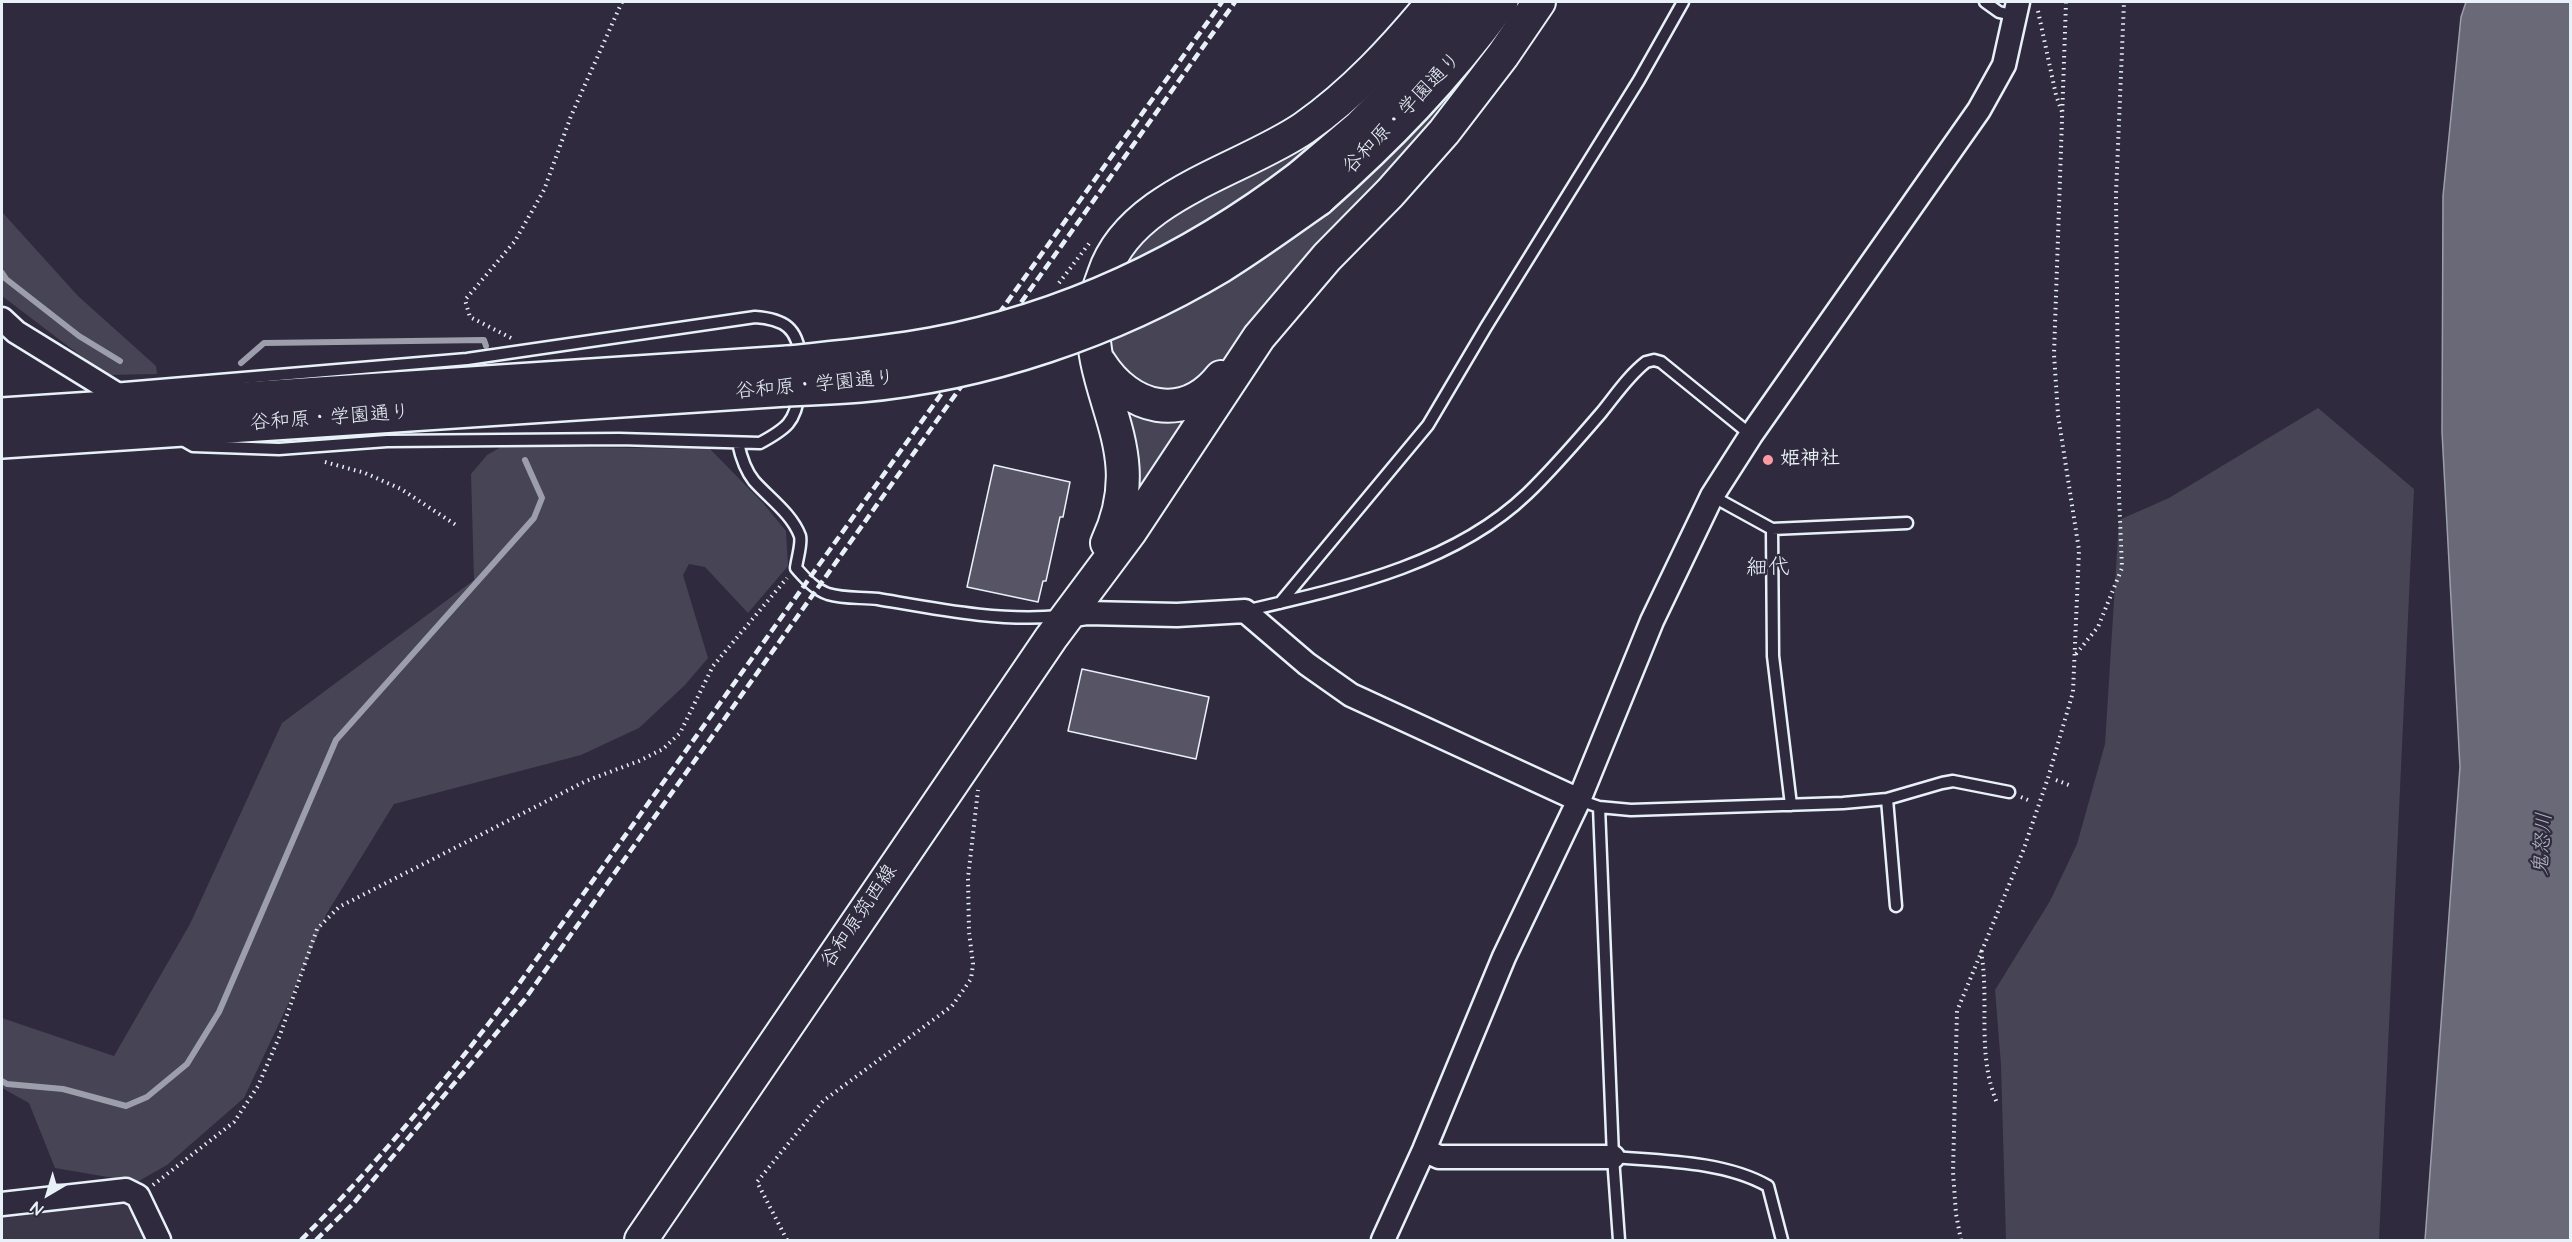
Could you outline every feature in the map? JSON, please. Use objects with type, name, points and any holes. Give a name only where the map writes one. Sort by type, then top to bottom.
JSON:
[{"type":"highway","name":"谷和原・学園通り","points":[[1309,188],[1360,127],[1393,94],[1470,2]]},
{"type":"highway","name":"谷和原・学園通り","points":[[2,415],[141,412],[788,376],[875,354],[933,345],[1020,324],[1068,308],[1123,285],[1309,188],[1376,147],[1455,61],[1500,2]]},
{"type":"highway","name":"谷和原・学園通り","points":[[2,441],[141,412]]},
{"type":"main road","points":[[1074,605],[1114,529],[1123,501],[1122,448],[1094,346],[1094,305],[1105,271],[1116,250],[1132,228],[1175,197],[1245,162],[1303,128],[1332,106],[1390,53],[1434,2]]},
{"type":"main road","points":[[1097,359],[1107,375],[1133,397],[1151,404],[1180,406],[1203,396],[1259,337],[1327,256],[1390,193],[1444,132],[1503,55],[1539,2]]},
{"type":"main road","points":[[1074,605],[1130,532],[1259,337]]},
{"type":"main road","name":"谷和原筑西線","points":[[640,1240],[1074,605]]},
{"type":"street","points":[[1383,1240],[1424,1150],[1504,957],[1589,804],[1652,621],[1712,496],[1751,435],[1979,110],[2004,65],[2017,9]]},
{"type":"street","points":[[2,319],[16,332],[141,412]]},
{"type":"street","points":[[1074,605],[1087,613],[1177,615],[1245,611],[1307,664],[1351,695],[1589,804]]},
{"type":"street","points":[[1424,1150],[1439,1157],[1613,1157]]},
{"type":"street","points":[[2,1204],[126,1190],[138,1196],[159,1240]]},
{"type":"lane","points":[[1280,603],[1428,425],[1639,80],[1683,2]]},
{"type":"lane","points":[[1985,2],[1999,12],[2017,9]]},
{"type":"lane","points":[[755,317],[775,318],[796,336],[799,345],[801,376],[798,408],[782,432],[760,442],[619,439],[387,441],[279,449],[193,446],[141,412],[527,349],[755,317]]},
{"type":"lane","points":[[1245,611],[1395,569],[1454,546],[1478,533],[1526,495],[1551,470],[1646,362],[1654,360],[1661,362],[1751,435]]},
{"type":"lane","points":[[738,443],[742,460],[753,480],[786,514],[801,538],[796,568],[817,588],[846,598],[867,598],[959,612],[1022,618],[1074,605]]},
{"type":"lane","points":[[1712,496],[1772,529],[1907,523]]},
{"type":"lane","points":[[1772,529],[1773,656],[1791,805]]},
{"type":"lane","points":[[1619,1240],[1589,804],[1631,810],[1791,805],[1887,799],[1953,782],[2009,792]]},
{"type":"lane","points":[[1887,799],[1896,906]]},
{"type":"lane","points":[[1613,1157],[1704,1165],[1758,1180],[1768,1186],[1782,1240]]},
{"type":"path","points":[[527,349],[503,332],[470,317],[465,300],[515,241],[544,190],[571,116],[622,2]]},
{"type":"path","points":[[2036,2],[2056,95],[2063,114]]},
{"type":"path","points":[[1961,1240],[1956,1214],[1953,1172],[1956,1022],[1965,988],[2023,851],[2048,778],[2073,692],[2079,550],[2058,416],[2055,365],[2066,2]]},
{"type":"path","points":[[2075,656],[2098,627],[2122,568],[2119,496],[2116,194],[2124,2]]},
{"type":"path","points":[[1052,292],[1092,239]]},
{"type":"path","points":[[322,461],[365,473],[401,489],[456,525]]},
{"type":"path","points":[[138,1196],[234,1122],[258,1086],[280,1035],[316,929],[339,907],[586,781],[639,761],[663,749],[680,733],[712,666],[796,568]]},
{"type":"path","points":[[787,1240],[757,1182],[823,1101],[952,1006],[971,979],[973,964],[969,932],[968,878],[980,793],[966,762]]},
{"type":"path","points":[[2056,780],[2069,785]]},
{"type":"path","points":[[1981,950],[1985,975],[1984,1059],[1997,1103]]},
{"type":"shaded area","points":[[1442,2],[1458,2],[1383,90],[1258,194],[1111,277],[1127,249]]},
{"type":"shaded area","points":[[1515,2],[1531,2],[1410,159],[1256,313],[1216,374],[1167,397],[1118,378],[1103,337]]},
{"type":"shaded area","points":[[2,212],[78,296],[156,366],[157,374],[106,375],[2,296]]},
{"type":"shaded area","points":[[1132,407],[1199,407],[1134,496],[1129,443]]},
{"type":"shaded area","points":[[2318,408],[2414,489],[2379,1240],[2006,1240],[2001,1065],[1995,990],[2050,901],[2077,844],[2105,744],[2119,520],[2169,498]]},
{"type":"shaded area","points":[[503,446],[710,449],[763,503],[786,531],[788,566],[748,613],[705,567],[689,564],[683,575],[708,658],[685,685],[639,728],[581,755],[394,804],[327,913],[291,998],[244,1098],[167,1165],[137,1182],[55,1168],[29,1103],[2,1088],[2,1018],[114,1056],[190,924],[282,723],[474,580],[471,474],[487,455]]},
{"type":"shaded area","points":[[129,1202],[148,1240],[2,1240],[2,1214]]},
{"type":"water","name":"鬼怒川","points":[[2466,2],[2570,2],[2570,1240],[2425,1240],[2460,767],[2442,432],[2443,196],[2461,17]]},
{"type":"building","points":[[994,465],[1070,482],[1046,581],[1043,581],[1038,602],[967,587]]},
{"type":"building","points":[[1082,669],[1209,697],[1196,759],[1068,731]]},
{"type":"waterway","points":[[2,273],[6,279],[79,336],[120,361]]},
{"type":"waterway","points":[[241,363],[264,343],[484,340],[486,346]]},
{"type":"waterway","points":[[2,1081],[7,1084],[63,1089],[126,1106],[147,1097],[187,1064],[219,1012],[336,740],[534,518],[542,498],[525,460]]},
{"type":"railway","points":[[301,1240],[413,1118],[516,988],[1222,2]]},
{"type":"railway","points":[[316,1240],[353,1204],[525,999],[1235,2]]},
{"type":"place","name":"姫神社","points":[[1768,460]]},
{"type":"district","name":"細代","points":[[1768,569]]}]
